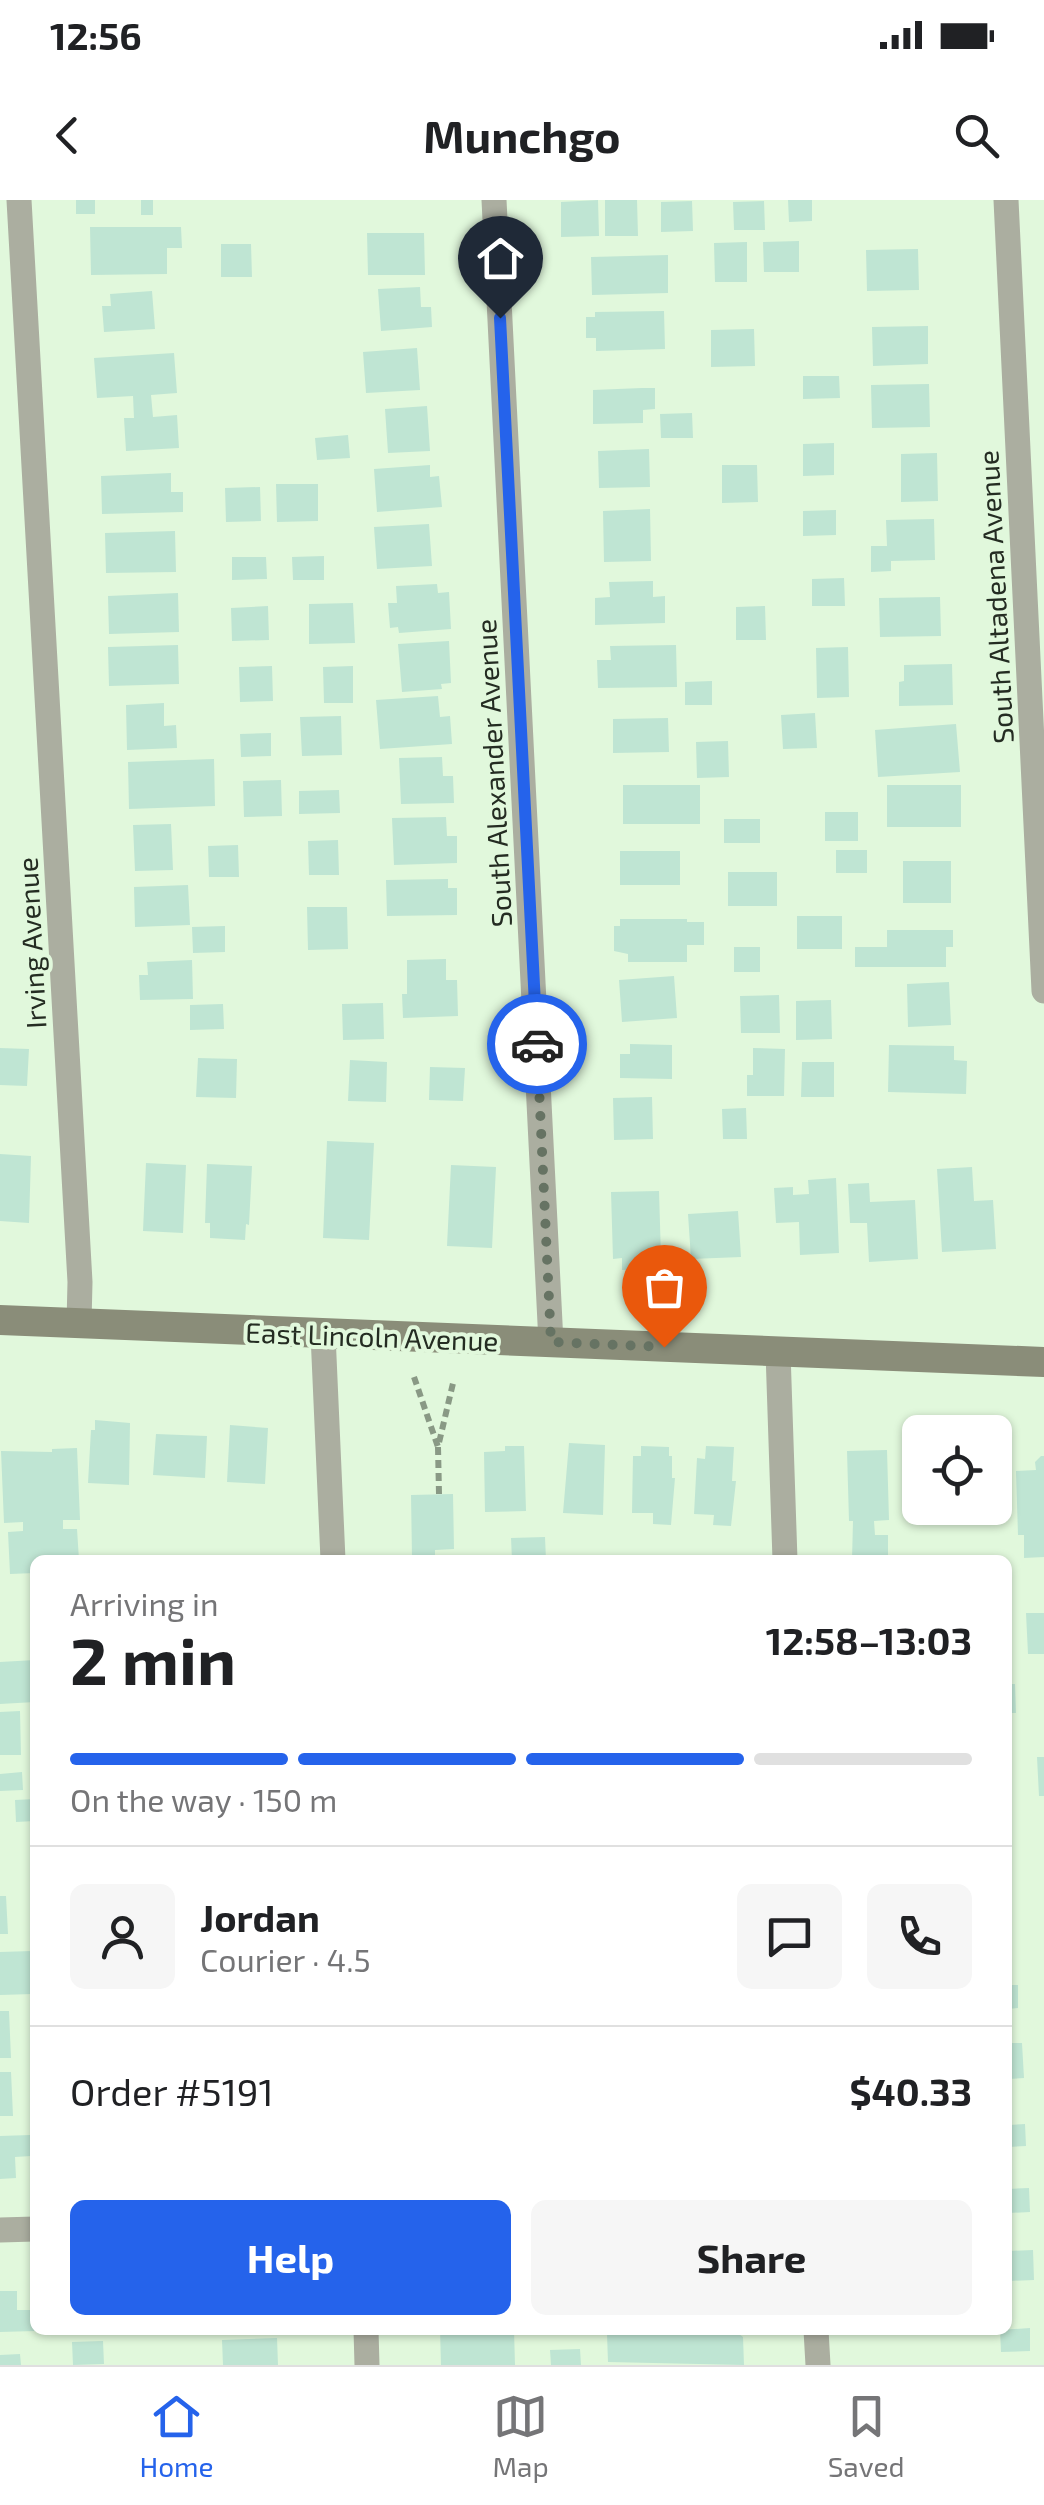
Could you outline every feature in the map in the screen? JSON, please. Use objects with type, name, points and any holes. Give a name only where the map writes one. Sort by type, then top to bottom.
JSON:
[{"type":"street","name":"Irving Avenue","points":[[19,200],[80,1324]]},
{"type":"street","name":"South Alexander Avenue","points":[[494,200],[551,1342]]},
{"type":"street","name":"South Altadena Avenue","points":[[1006,200],[1044,991]]},
{"type":"street","name":"East Lincoln Avenue","points":[[0,1320],[1044,1362]]},
{"type":"street","points":[[324,1334],[333,1555]]},
{"type":"street","points":[[778,1352],[785,1555]]},
{"type":"street","points":[[0,2230],[30,2228]]},
{"type":"street","points":[[366,2335],[367,2365]]},
{"type":"street","points":[[816,2335],[818,2365]]},
{"type":"path","points":[[414,1377],[438,1447]]},
{"type":"path","points":[[439,1494],[438,1447],[454,1378]]},
{"type":"building","points":[[76,200],[95,200],[95,214],[76,214]]},
{"type":"building","points":[[141,200],[153,200],[153,215],[141,215]]},
{"type":"building","points":[[598,200],[599,236],[561,237],[561,202]]},
{"type":"building","points":[[605,200],[637,200],[638,236],[605,236]]},
{"type":"building","points":[[788,200],[812,200],[812,221],[789,222]]},
{"type":"building","points":[[692,201],[693,231],[661,232],[661,202]]},
{"type":"building","points":[[764,201],[765,230],[734,230],[733,202]]},
{"type":"building","points":[[90,227],[181,227],[182,248],[167,248],[167,274],[91,275]]},
{"type":"building","points":[[367,233],[424,233],[425,275],[368,275]]},
{"type":"building","points":[[799,241],[799,272],[764,272],[763,242]]},
{"type":"building","points":[[747,242],[747,282],[715,282],[714,243]]},
{"type":"building","points":[[221,244],[251,244],[252,277],[221,277]]},
{"type":"building","points":[[918,249],[919,290],[867,291],[866,250]]},
{"type":"building","points":[[668,255],[668,293],[592,295],[591,257]]},
{"type":"building","points":[[420,287],[421,307],[431,307],[432,327],[381,331],[378,289]]},
{"type":"building","points":[[152,291],[155,329],[104,332],[102,306],[111,306],[110,294]]},
{"type":"building","points":[[664,311],[665,349],[596,351],[596,338],[586,338],[586,317],[595,317],[595,312]]},
{"type":"building","points":[[928,326],[928,364],[873,366],[872,327]]},
{"type":"building","points":[[754,329],[755,366],[711,367],[711,330]]},
{"type":"building","points":[[417,348],[420,390],[366,393],[363,352]]},
{"type":"building","points":[[174,353],[177,393],[151,395],[153,417],[177,415],[179,448],[126,451],[124,418],[134,418],[133,396],[97,398],[94,358]]},
{"type":"building","points":[[803,376],[839,376],[840,398],[803,399]]},
{"type":"building","points":[[929,384],[930,427],[872,428],[871,385]]},
{"type":"building","points":[[655,388],[655,409],[643,410],[643,423],[593,424],[593,390]]},
{"type":"building","points":[[427,406],[430,451],[388,453],[385,409]]},
{"type":"building","points":[[692,413],[693,438],[661,438],[660,414]]},
{"type":"building","points":[[348,435],[350,458],[317,460],[315,438]]},
{"type":"building","points":[[834,443],[834,475],[803,476],[803,444]]},
{"type":"building","points":[[649,449],[650,487],[599,488],[598,451]]},
{"type":"building","points":[[937,453],[938,501],[901,502],[901,454]]},
{"type":"building","points":[[430,465],[430,477],[439,476],[442,507],[377,512],[374,469]]},
{"type":"building","points":[[722,465],[757,465],[758,502],[722,503]]},
{"type":"building","points":[[171,473],[171,492],[183,492],[183,512],[102,514],[101,476]]},
{"type":"building","points":[[276,484],[318,484],[318,521],[277,522]]},
{"type":"building","points":[[260,487],[261,521],[226,522],[225,488]]},
{"type":"building","points":[[650,509],[651,561],[604,562],[603,511]]},
{"type":"building","points":[[836,510],[836,535],[803,536],[803,511]]},
{"type":"building","points":[[934,519],[935,560],[891,561],[891,571],[871,572],[871,546],[887,546],[886,520]]},
{"type":"building","points":[[429,524],[432,566],[377,569],[374,527]]},
{"type":"building","points":[[175,531],[176,572],[106,573],[105,533]]},
{"type":"building","points":[[324,556],[324,580],[293,580],[292,557]]},
{"type":"building","points":[[232,557],[266,557],[267,579],[232,580]]},
{"type":"building","points":[[844,578],[845,606],[812,606],[812,579]]},
{"type":"building","points":[[653,581],[653,597],[665,596],[665,623],[595,625],[595,598],[610,597],[609,582]]},
{"type":"building","points":[[437,584],[438,593],[449,592],[451,629],[399,633],[398,627],[390,628],[388,603],[397,603],[396,586]]},
{"type":"building","points":[[178,593],[179,632],[109,634],[108,596]]},
{"type":"building","points":[[940,597],[941,636],[880,637],[879,598]]},
{"type":"building","points":[[353,603],[355,643],[309,644],[309,604]]},
{"type":"building","points":[[268,606],[269,640],[232,641],[231,608]]},
{"type":"building","points":[[765,606],[766,640],[736,640],[736,607]]},
{"type":"building","points":[[449,641],[451,683],[441,684],[442,689],[402,692],[398,644]]},
{"type":"building","points":[[178,645],[179,684],[109,686],[108,647]]},
{"type":"building","points":[[676,645],[677,687],[598,688],[597,660],[611,660],[610,646]]},
{"type":"building","points":[[848,647],[849,697],[817,698],[816,648]]},
{"type":"building","points":[[952,664],[953,705],[899,706],[904,665]]},
{"type":"building","points":[[272,666],[273,701],[240,702],[239,667]]},
{"type":"building","points":[[353,666],[353,703],[324,703],[323,667]]},
{"type":"building","points":[[712,681],[712,705],[685,705],[685,682]]},
{"type":"building","points":[[438,696],[440,717],[450,716],[452,744],[380,749],[376,700]]},
{"type":"building","points":[[164,703],[164,726],[176,725],[177,748],[127,750],[126,705]]},
{"type":"building","points":[[815,713],[817,748],[783,749],[781,715]]},
{"type":"building","points":[[341,716],[342,755],[302,756],[300,717]]},
{"type":"building","points":[[668,718],[669,752],[613,753],[613,719]]},
{"type":"building","points":[[956,724],[960,772],[878,777],[875,730]]},
{"type":"building","points":[[271,733],[271,756],[241,757],[240,734]]},
{"type":"building","points":[[728,741],[729,777],[697,778],[696,742]]},
{"type":"building","points":[[442,757],[443,776],[453,776],[454,803],[401,804],[399,758]]},
{"type":"building","points":[[214,759],[215,806],[129,809],[128,762]]},
{"type":"building","points":[[281,780],[282,816],[244,817],[243,781]]},
{"type":"building","points":[[623,785],[700,785],[700,824],[623,824]]},
{"type":"building","points":[[887,785],[961,785],[961,827],[887,827]]},
{"type":"building","points":[[339,790],[340,813],[299,814],[299,791]]},
{"type":"building","points":[[825,812],[858,812],[858,841],[825,841]]},
{"type":"building","points":[[446,817],[447,836],[457,836],[457,863],[394,865],[392,818]]},
{"type":"building","points":[[724,819],[760,819],[760,843],[724,843]]},
{"type":"building","points":[[171,824],[173,870],[135,871],[133,825]]},
{"type":"building","points":[[338,840],[339,875],[309,875],[308,841]]},
{"type":"building","points":[[238,845],[239,877],[209,877],[208,846]]},
{"type":"building","points":[[836,850],[867,850],[867,873],[836,873]]},
{"type":"building","points":[[620,851],[680,851],[680,885],[620,885]]},
{"type":"building","points":[[903,861],[951,861],[951,903],[903,903]]},
{"type":"building","points":[[728,872],[777,872],[777,906],[728,906]]},
{"type":"building","points":[[448,879],[448,888],[457,888],[457,915],[387,916],[386,880]]},
{"type":"building","points":[[188,885],[190,925],[135,927],[134,887]]},
{"type":"building","points":[[307,907],[347,907],[348,949],[308,950]]},
{"type":"building","points":[[797,916],[842,916],[842,949],[797,949]]},
{"type":"building","points":[[620,919],[704,922],[704,945],[687,945],[687,962],[628,962],[628,954],[614,951],[614,926],[620,926]]},
{"type":"building","points":[[225,926],[225,952],[193,953],[192,927]]},
{"type":"building","points":[[887,930],[953,930],[953,947],[946,947],[946,967],[855,967],[855,947],[887,947]]},
{"type":"building","points":[[734,947],[760,947],[760,972],[734,972]]},
{"type":"building","points":[[446,959],[446,980],[457,980],[458,1016],[403,1018],[407,960]]},
{"type":"building","points":[[192,960],[193,999],[140,1000],[139,975],[148,975],[147,962]]},
{"type":"building","points":[[674,976],[677,1018],[622,1022],[619,980]]},
{"type":"building","points":[[949,982],[951,1025],[908,1027],[907,984]]},
{"type":"building","points":[[779,995],[780,1033],[741,1033],[740,996]]},
{"type":"building","points":[[831,1000],[832,1039],[796,1040],[796,1001]]},
{"type":"building","points":[[383,1003],[384,1039],[343,1040],[342,1004]]},
{"type":"building","points":[[223,1004],[224,1029],[190,1030],[190,1005]]},
{"type":"building","points":[[630,1044],[672,1045],[672,1079],[620,1078],[620,1054],[630,1054]]},
{"type":"building","points":[[889,1045],[954,1046],[954,1060],[967,1061],[966,1094],[888,1092]]},
{"type":"building","points":[[0,1048],[29,1049],[27,1086],[0,1085]]},
{"type":"building","points":[[753,1048],[785,1049],[784,1096],[747,1096],[747,1075],[753,1075]]},
{"type":"building","points":[[198,1058],[237,1059],[236,1098],[196,1097]]},
{"type":"building","points":[[350,1060],[387,1062],[386,1102],[348,1101]]},
{"type":"building","points":[[802,1062],[834,1062],[834,1097],[801,1097]]},
{"type":"building","points":[[430,1067],[465,1068],[463,1101],[429,1100]]},
{"type":"building","points":[[652,1097],[653,1139],[614,1140],[613,1098]]},
{"type":"building","points":[[746,1108],[747,1139],[723,1139],[722,1109]]},
{"type":"building","points":[[327,1141],[374,1143],[369,1240],[323,1238]]},
{"type":"building","points":[[0,1154],[31,1156],[29,1223],[0,1221]]},
{"type":"building","points":[[146,1163],[186,1165],[183,1233],[143,1231]]},
{"type":"building","points":[[207,1164],[252,1166],[245,1240],[210,1238],[210,1223],[205,1223]]},
{"type":"building","points":[[451,1165],[496,1167],[492,1248],[447,1246]]},
{"type":"building","points":[[972,1167],[974,1201],[993,1200],[996,1249],[942,1252],[937,1169]]},
{"type":"building","points":[[836,1178],[839,1253],[800,1255],[799,1222],[776,1223],[774,1188],[793,1187],[793,1195],[809,1194],[808,1180]]},
{"type":"building","points":[[869,1183],[870,1202],[915,1200],[918,1259],[869,1262],[867,1223],[850,1223],[848,1184]]},
{"type":"building","points":[[659,1191],[661,1257],[653,1258],[653,1269],[622,1270],[622,1258],[613,1259],[611,1192]]},
{"type":"building","points":[[738,1211],[741,1257],[691,1259],[688,1214]]},
{"type":"building","points":[[95,1420],[130,1423],[129,1485],[88,1483]]},
{"type":"building","points":[[230,1425],[268,1428],[265,1484],[227,1482]]},
{"type":"building","points":[[156,1434],[207,1436],[205,1478],[153,1475]]},
{"type":"building","points":[[569,1443],[605,1445],[603,1515],[563,1513]]},
{"type":"building","points":[[505,1446],[524,1446],[526,1511],[485,1512],[484,1452],[505,1451]]},
{"type":"building","points":[[641,1446],[669,1447],[675,1478],[671,1525],[653,1524],[653,1513],[632,1513],[633,1456],[641,1456]]},
{"type":"building","points":[[706,1446],[734,1447],[732,1481],[736,1481],[731,1526],[713,1525],[714,1515],[694,1514],[697,1458],[705,1459]]},
{"type":"building","points":[[77,1448],[80,1520],[63,1520],[63,1529],[77,1529],[79,1555],[30,1555],[30,1573],[10,1574],[8,1532],[23,1531],[23,1522],[4,1523],[1,1451]]},
{"type":"building","points":[[887,1450],[889,1520],[874,1521],[875,1535],[888,1535],[888,1555],[852,1555],[847,1451]]},
{"type":"building","points":[[1041,1456],[1044,1557],[1024,1558],[1024,1535],[1018,1535],[1016,1471],[1036,1470],[1035,1462]]},
{"type":"building","points":[[453,1494],[454,1549],[435,1550],[435,1555],[412,1555],[411,1495]]},
{"type":"building","points":[[545,1537],[546,1555],[512,1555],[511,1538]]},
{"type":"building","points":[[1026,1613],[1044,1613],[1044,1654],[1028,1654]]},
{"type":"building","points":[[30,1660],[30,1702],[0,1704],[0,1662]]},
{"type":"building","points":[[1012,1684],[1015,1684],[1016,1713],[1012,1713]]},
{"type":"building","points":[[20,1711],[21,1755],[0,1755],[0,1712]]},
{"type":"building","points":[[1037,1757],[1044,1757],[1044,1796],[1039,1796]]},
{"type":"building","points":[[22,1772],[23,1790],[0,1791],[0,1774]]},
{"type":"building","points":[[30,1799],[30,1821],[16,1822],[15,1800]]},
{"type":"building","points":[[0,1896],[6,1896],[8,1934],[0,1934]]},
{"type":"building","points":[[30,1951],[30,1994],[0,1995],[0,1952]]},
{"type":"building","points":[[1012,1985],[1018,1985],[1018,2008],[1012,2009]]},
{"type":"building","points":[[0,2011],[9,2011],[11,2058],[0,2058]]},
{"type":"building","points":[[1012,2043],[1022,2043],[1024,2078],[1012,2079]]},
{"type":"building","points":[[0,2072],[11,2072],[13,2116],[0,2116]]},
{"type":"building","points":[[1025,2124],[1026,2146],[1012,2147],[1012,2125]]},
{"type":"building","points":[[30,2135],[30,2156],[15,2157],[16,2178],[0,2179],[0,2136]]},
{"type":"building","points":[[1029,2188],[1030,2212],[1012,2213],[1012,2189]]},
{"type":"building","points":[[1033,2250],[1034,2280],[1012,2281],[1012,2251]]},
{"type":"building","points":[[0,2291],[17,2291],[17,2310],[30,2310],[30,2331],[0,2332]]},
{"type":"building","points":[[1030,2328],[1030,2351],[1001,2352],[1000,2335],[1012,2335],[1012,2329]]},
{"type":"building","points":[[440,2335],[514,2335],[515,2365],[441,2365]]},
{"type":"building","points":[[607,2335],[743,2337],[744,2365],[608,2362]]},
{"type":"building","points":[[277,2338],[278,2365],[223,2365],[222,2340]]},
{"type":"building","points":[[103,2341],[104,2364],[73,2365],[72,2342]]},
{"type":"building","points":[[580,2349],[581,2365],[551,2365],[550,2350]]},
{"type":"building","points":[[20,2354],[21,2365],[0,2365],[0,2355]]},
{"type":"way so far","points":[[537,1044],[551,1342],[664,1347]]},
{"type":"route","points":[[500,318],[537,1044]]}]
